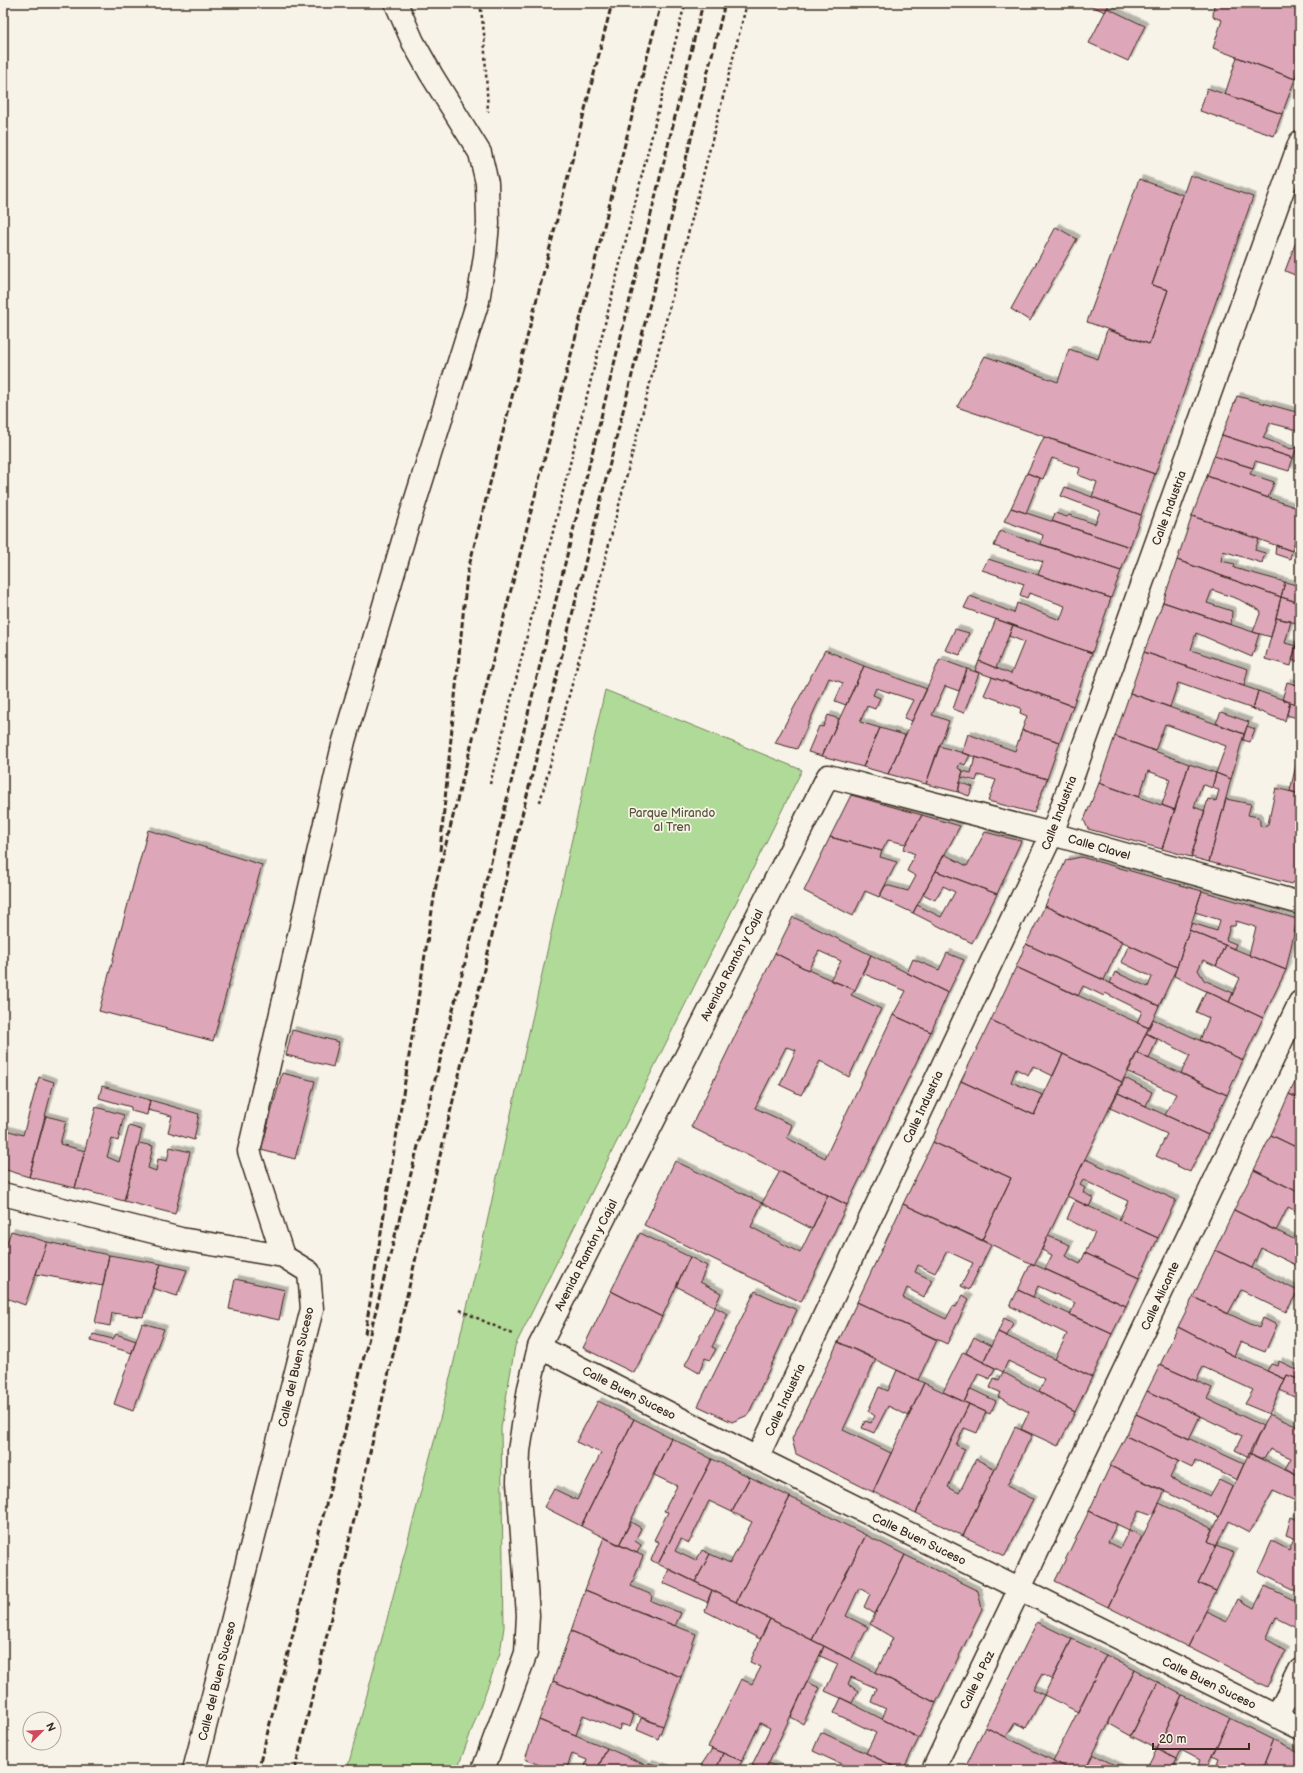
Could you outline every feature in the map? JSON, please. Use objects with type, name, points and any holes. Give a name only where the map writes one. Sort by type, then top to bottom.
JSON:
[{"type":"street","points":[[283,1256],[249,1151],[344,741],[405,534],[478,300],[485,256],[488,224],[487,183],[480,153],[413,42],[396,3]]},
{"type":"street","name":"Calle Industria","points":[[757,1458],[1052,834],[1300,142]]},
{"type":"street","name":"Calle Clavel","points":[[828,776],[1052,834],[1300,903]]},
{"type":"street","name":"Avenida Ramón y Cajal","points":[[486,1769],[526,1653],[528,1615],[518,1482],[519,1451],[528,1388],[539,1347],[828,776]]},
{"type":"street","name":"Calle Alicante","points":[[1021,1590],[1300,1002]]},
{"type":"street","name":"Calle del Buen Suceso","points":[[3,1194],[181,1239],[283,1256],[309,1272],[312,1309],[194,1770]]},
{"type":"street","name":"Calle Buen Suceso","points":[[539,1347],[757,1458],[1300,1728]]},
{"type":"street","name":"Calle la Paz","points":[[934,1770],[1021,1590]]},
{"type":"street","points":[[1277,1717],[1300,1670]]},
{"type":"path","points":[[480,3],[484,33],[488,100],[488,135],[480,153]]},
{"type":"path","points":[[490,784],[685,3]]},
{"type":"path","points":[[540,802],[594,604],[747,3]]},
{"type":"path","points":[[460,1310],[539,1347]]},
{"type":"green space","name":"Parque Mirando al Tren","points":[[605,690],[802,770],[515,1346],[501,1428],[504,1627],[500,1653],[457,1770],[347,1770],[439,1423],[479,1258]]},
{"type":"building","points":[[1085,3],[1110,3],[1105,12]]},
{"type":"building","points":[[1214,3],[1287,3],[1300,7],[1300,63],[1295,79],[1213,48],[1222,20],[1213,17]]},
{"type":"building","points":[[1107,8],[1145,26],[1128,61],[1089,43]]},
{"type":"building","points":[[1237,57],[1295,79],[1282,114],[1225,94]]},
{"type":"building","points":[[1207,88],[1282,114],[1274,136],[1200,111]]},
{"type":"building","points":[[1190,175],[1253,197],[1155,474],[957,407],[985,356],[1058,382],[1069,349],[1098,359],[1107,330],[1149,344],[1168,290],[1152,285]]},
{"type":"building","points":[[1139,179],[1183,195],[1152,285],[1168,290],[1149,344],[1087,322]]},
{"type":"building","points":[[1056,227],[1077,239],[1030,321],[1011,309]]},
{"type":"building","points":[[1300,231],[1300,277],[1285,271]]},
{"type":"building","points":[[1237,396],[1300,413],[1300,424],[1297,430],[1270,423],[1263,438],[1291,449],[1297,447],[1293,458],[1222,435]]},
{"type":"building","points":[[1222,435],[1293,458],[1289,471],[1255,461],[1253,468],[1214,456]]},
{"type":"building","points":[[1044,437],[1155,474],[1141,515],[1092,497],[1097,482],[1078,475],[1080,468],[1052,458],[1043,479],[1027,473]]},
{"type":"building","points":[[1214,456],[1253,468],[1250,474],[1274,482],[1268,498],[1207,476]]},
{"type":"building","points":[[1027,473],[1040,478],[1026,513],[1011,508]]},
{"type":"building","points":[[1207,476],[1300,509],[1300,520],[1292,551],[1192,516]]},
{"type":"building","points":[[1065,487],[1141,515],[1130,547],[1052,521],[1055,513],[1067,517],[1069,515],[1095,524],[1100,511],[1061,496]]},
{"type":"building","points":[[1011,508],[1130,547],[1121,571],[1041,544],[1043,535],[1004,521]]},
{"type":"building","points":[[1192,516],[1259,539],[1255,550],[1265,553],[1262,563],[1223,551],[1221,561],[1235,564],[1234,568],[1285,582],[1281,597],[1177,560]]},
{"type":"building","points":[[1000,531],[1121,571],[1111,598],[1038,575],[1043,562],[994,546]]},
{"type":"building","points":[[1276,545],[1292,551],[1290,559],[1275,554]]},
{"type":"building","points":[[988,559],[1111,598],[1092,653],[964,608],[970,596],[1014,613],[1017,603],[1060,620],[1065,606],[1029,593],[1027,598],[1020,595],[1024,584],[982,570]]},
{"type":"building","points":[[1177,560],[1281,597],[1271,637],[1253,632],[1261,611],[1238,599],[1212,590],[1207,603],[1232,611],[1231,625],[1163,602]]},
{"type":"building","points":[[1285,582],[1300,586],[1300,603],[1281,597]]},
{"type":"building","points":[[1281,597],[1300,603],[1300,624],[1276,618]]},
{"type":"building","points":[[1163,602],[1259,634],[1252,657],[1196,633],[1191,650],[1248,669],[1244,686],[1144,652]]},
{"type":"building","points":[[1276,618],[1291,621],[1285,643],[1296,646],[1291,666],[1265,659]]},
{"type":"building","points":[[996,619],[1013,625],[996,668],[979,661]]},
{"type":"building","points":[[1013,625],[1092,653],[1073,706],[975,671],[979,661],[1011,674],[1024,642],[1009,636]]},
{"type":"building","points":[[955,629],[969,633],[960,655],[945,650]]},
{"type":"building","points":[[1300,629],[1300,662],[1292,660]]},
{"type":"building","points":[[825,650],[864,666],[846,705],[835,701],[843,683],[829,678],[797,749],[775,743]]},
{"type":"building","points":[[1144,652],[1258,691],[1253,709],[1178,683],[1170,707],[1130,693]]},
{"type":"building","points":[[940,659],[967,669],[959,691],[945,686],[932,715],[949,721],[926,784],[888,774]]},
{"type":"building","points":[[864,666],[927,689],[912,721],[904,718],[913,700],[876,688],[873,695],[880,698],[875,709],[867,706],[860,722],[880,728],[863,767],[822,756]]},
{"type":"building","points":[[967,669],[979,673],[964,713],[953,709]]},
{"type":"building","points":[[992,677],[1073,706],[1060,742],[1022,730],[1027,716],[1020,713],[1021,708],[984,695]]},
{"type":"building","points":[[1287,682],[1300,686],[1300,705],[1282,700]]},
{"type":"building","points":[[1258,691],[1290,702],[1285,721],[1253,709]]},
{"type":"building","points":[[1130,693],[1244,734],[1231,779],[1216,773],[1226,746],[1165,724],[1155,751],[1115,736]]},
{"type":"building","points":[[1290,702],[1300,705],[1300,719],[1287,715]]},
{"type":"building","points":[[1221,712],[1249,722],[1244,734],[1216,723]]},
{"type":"building","points":[[828,715],[839,719],[822,756],[808,752],[819,726],[823,727]]},
{"type":"building","points":[[1247,726],[1255,729],[1250,742],[1243,740]]},
{"type":"building","points":[[880,728],[905,735],[888,774],[863,767]]},
{"type":"building","points":[[1022,730],[1060,742],[1047,779],[962,753],[968,734],[1015,751]]},
{"type":"building","points":[[1115,736],[1189,764],[1175,810],[1162,805],[1170,779],[1148,771],[1139,797],[1099,783]]},
{"type":"building","points":[[939,746],[970,755],[965,765],[960,763],[958,768],[963,771],[958,792],[926,784]]},
{"type":"building","points":[[1300,748],[1300,794],[1290,791]]},
{"type":"building","points":[[975,757],[1047,779],[1034,813],[988,801],[996,780],[978,775],[976,781],[961,777],[963,771],[971,773]]},
{"type":"building","points":[[1189,764],[1216,773],[1212,788],[1202,784],[1194,807],[1205,811],[1191,857],[1162,849]]},
{"type":"building","points":[[1216,773],[1231,779],[1209,862],[1191,857],[1208,799],[1216,801],[1219,790],[1212,788]]},
{"type":"building","points":[[960,782],[973,787],[969,796],[958,792]]},
{"type":"building","points":[[1099,783],[1175,810],[1162,849],[1088,829],[1084,820]]},
{"type":"building","points":[[1276,788],[1300,794],[1300,879],[1291,884],[1209,862],[1226,799],[1251,804],[1248,815],[1258,817],[1260,825],[1263,827],[1268,824]]},
{"type":"building","points":[[851,795],[922,815],[906,844],[888,840],[882,851],[830,837]]},
{"type":"building","points":[[922,815],[960,826],[913,913],[879,897],[886,885],[908,891],[916,876],[907,871],[915,854],[903,849]]},
{"type":"building","points":[[148,830],[262,865],[213,1041],[99,1011]]},
{"type":"building","points":[[985,832],[1021,841],[997,894],[936,871],[944,854],[967,866]]},
{"type":"building","points":[[830,837],[882,851],[880,857],[897,862],[879,897],[865,891],[853,916],[804,891]]},
{"type":"building","points":[[1081,857],[1202,891],[1177,967],[1045,906],[1066,860]]},
{"type":"building","points":[[936,871],[997,894],[972,943],[913,913],[917,905],[941,917],[955,892],[943,886],[935,900],[923,894]]},
{"type":"building","points":[[1202,891],[1297,919],[1286,970],[1249,955],[1256,927],[1236,921],[1235,926],[1230,926],[1226,940],[1236,944],[1234,949],[1189,930],[1192,923],[1217,931],[1220,920],[1195,912]]},
{"type":"building","points":[[1045,906],[1122,941],[1104,980],[1026,944]]},
{"type":"building","points":[[793,917],[871,955],[855,990],[830,980],[841,961],[819,951],[808,970],[775,953]]},
{"type":"building","points":[[1189,930],[1225,945],[1216,966],[1203,960],[1198,970],[1204,980],[1233,993],[1229,1002],[1174,976]]},
{"type":"building","points":[[1026,944],[1159,1006],[1149,1028],[1137,1023],[1142,1011],[1105,993],[1104,996],[1083,986],[1078,996],[1016,967]]},
{"type":"building","points":[[1129,945],[1177,967],[1159,1006],[1110,983],[1115,972],[1148,987],[1152,977],[1121,962]]},
{"type":"building","points":[[1225,945],[1286,970],[1263,1018],[1229,1002],[1240,978],[1216,966]]},
{"type":"building","points":[[775,953],[808,970],[855,990],[851,995],[881,1009],[849,1077],[820,1061],[801,1095],[780,1085],[796,1050],[786,1047],[755,1108],[792,1125],[787,1138],[825,1158],[893,1015],[931,1032],[847,1205],[691,1127]]},
{"type":"building","points":[[947,953],[964,960],[948,993],[907,973],[913,959],[939,970]]},
{"type":"building","points":[[871,955],[948,993],[931,1032],[893,1015],[906,991],[862,973]]},
{"type":"building","points":[[1016,967],[1149,1028],[1122,1082],[991,1020]]},
{"type":"building","points":[[1206,991],[1263,1018],[1243,1060],[1200,1040],[1209,1018],[1196,1012]]},
{"type":"building","points":[[1153,1019],[1243,1060],[1227,1095],[1181,1073],[1190,1055],[1146,1033]]},
{"type":"building","points":[[991,1020],[1063,1054],[1053,1076],[1033,1066],[1028,1075],[1016,1069],[1011,1082],[1043,1095],[1034,1115],[961,1081]]},
{"type":"building","points":[[292,1030],[339,1042],[333,1067],[286,1055]]},
{"type":"building","points":[[1146,1033],[1157,1039],[1149,1059],[1137,1053]]},
{"type":"building","points":[[1137,1053],[1227,1095],[1208,1135],[1165,1115],[1176,1094],[1128,1072]]},
{"type":"building","points":[[1063,1054],[1122,1082],[1034,1265],[982,1240],[1011,1178],[933,1142],[961,1081],[1034,1115]]},
{"type":"building","points":[[282,1073],[315,1081],[295,1159],[261,1150]]},
{"type":"building","points":[[1300,1073],[1300,1099],[1289,1094]]},
{"type":"building","points":[[39,1077],[54,1082],[29,1177],[3,1169],[3,1129],[23,1135]]},
{"type":"building","points":[[1125,1078],[1152,1092],[1146,1106],[1118,1093]]},
{"type":"building","points":[[102,1086],[150,1100],[147,1115],[131,1111],[131,1107],[99,1098]]},
{"type":"building","points":[[1118,1093],[1208,1135],[1190,1172],[1156,1156],[1167,1134],[1110,1108]]},
{"type":"building","points":[[1289,1094],[1300,1099],[1300,1149],[1271,1135]]},
{"type":"building","points":[[150,1100],[199,1114],[194,1140],[168,1132],[172,1116],[148,1110]]},
{"type":"building","points":[[96,1107],[124,1115],[118,1141],[112,1139],[107,1157],[119,1162],[129,1126],[142,1130],[124,1201],[75,1188]]},
{"type":"building","points":[[46,1116],[66,1121],[60,1144],[85,1151],[75,1188],[29,1177]]},
{"type":"building","points":[[1271,1135],[1300,1149],[1300,1193],[1254,1170]]},
{"type":"building","points":[[933,1142],[1011,1178],[982,1240],[903,1204]]},
{"type":"building","points":[[139,1143],[153,1146],[148,1168],[156,1171],[158,1159],[167,1161],[170,1147],[190,1152],[175,1214],[124,1201]]},
{"type":"building","points":[[1085,1159],[1176,1200],[1158,1238],[1119,1220],[1128,1201],[1083,1180],[1080,1185],[1085,1188],[1083,1192],[1093,1198],[1089,1207],[1067,1196]]},
{"type":"building","points":[[675,1161],[762,1203],[751,1227],[800,1253],[828,1195],[847,1205],[801,1302],[644,1225]]},
{"type":"building","points":[[1254,1170],[1300,1193],[1300,1213],[1288,1207],[1276,1231],[1234,1210]]},
{"type":"building","points":[[780,1171],[828,1195],[812,1229],[762,1203]]},
{"type":"building","points":[[1075,1200],[1158,1238],[1139,1278],[1085,1253],[1095,1233],[1067,1219]]},
{"type":"building","points":[[903,1204],[991,1245],[969,1290],[961,1286],[973,1263],[947,1251],[935,1273],[918,1265],[915,1272],[932,1280],[924,1297],[907,1288],[903,1298],[946,1319],[953,1306],[956,1307],[963,1295],[969,1299],[947,1344],[857,1302]]},
{"type":"building","points":[[1234,1210],[1300,1242],[1300,1267],[1261,1248],[1252,1268],[1215,1250]]},
{"type":"building","points":[[11,1231],[47,1242],[25,1305],[3,1297],[3,1255]]},
{"type":"building","points":[[640,1233],[690,1257],[662,1317],[611,1291]]},
{"type":"building","points":[[1048,1236],[1070,1245],[1065,1256],[1080,1264],[1085,1253],[1139,1278],[1126,1306],[1045,1269],[1052,1255],[1042,1250]]},
{"type":"building","points":[[47,1242],[109,1255],[103,1286],[36,1274]]},
{"type":"building","points":[[1215,1250],[1298,1291],[1286,1312],[1241,1290],[1228,1314],[1193,1297]]},
{"type":"building","points":[[109,1255],[161,1264],[143,1317],[112,1313],[110,1326],[95,1323]]},
{"type":"building","points":[[690,1257],[707,1266],[700,1282],[721,1293],[715,1307],[676,1286]]},
{"type":"building","points":[[1031,1263],[1126,1306],[1112,1334],[1070,1315],[1075,1303],[1038,1286],[1033,1297],[1018,1290]]},
{"type":"building","points":[[161,1264],[187,1270],[177,1296],[152,1288]]},
{"type":"building","points":[[235,1279],[285,1290],[279,1320],[229,1309]]},
{"type":"building","points":[[1018,1290],[1112,1334],[1092,1377],[1055,1359],[1067,1334],[1010,1306]]},
{"type":"building","points":[[611,1291],[662,1317],[634,1373],[583,1348]]},
{"type":"building","points":[[755,1291],[797,1310],[748,1415],[732,1422],[698,1406]]},
{"type":"building","points":[[1193,1297],[1259,1328],[1263,1318],[1277,1325],[1265,1352],[1240,1342],[1234,1356],[1178,1327]]},
{"type":"building","points":[[857,1302],[937,1340],[918,1380],[838,1342]]},
{"type":"building","points":[[715,1307],[728,1314],[712,1347],[716,1349],[710,1360],[705,1358],[699,1373],[685,1365]]},
{"type":"building","points":[[1004,1318],[1013,1323],[1007,1336],[998,1332]]},
{"type":"building","points":[[142,1323],[164,1329],[133,1411],[114,1404]]},
{"type":"building","points":[[1178,1327],[1234,1356],[1285,1379],[1269,1414],[1245,1404],[1253,1390],[1203,1367],[1196,1381],[1160,1365]]},
{"type":"building","points":[[998,1332],[1092,1377],[1075,1412],[1039,1392],[1045,1379],[1008,1361],[1003,1372],[983,1362]]},
{"type":"building","points":[[93,1334],[113,1339],[116,1334],[136,1341],[132,1353],[91,1341]]},
{"type":"building","points":[[974,1337],[991,1346],[983,1362],[966,1353]]},
{"type":"building","points":[[838,1342],[876,1359],[843,1430],[891,1453],[873,1492],[796,1454],[792,1439]]},
{"type":"building","points":[[963,1352],[995,1368],[990,1379],[978,1374],[964,1402],[943,1392]]},
{"type":"building","points":[[1279,1361],[1300,1371],[1298,1379],[1287,1375],[1285,1379],[1267,1371],[1271,1364],[1278,1366]]},
{"type":"building","points":[[1160,1365],[1212,1388],[1207,1399],[1263,1426],[1249,1457],[1235,1450],[1242,1436],[1147,1391]]},
{"type":"building","points":[[897,1370],[924,1383],[909,1416],[888,1406],[874,1433],[862,1428],[865,1421],[871,1423],[875,1416],[868,1411],[879,1387],[888,1391]]},
{"type":"building","points":[[1003,1372],[1075,1412],[1058,1446],[1021,1429],[1029,1412],[998,1397],[1000,1392],[990,1388],[994,1378],[999,1380]]},
{"type":"building","points":[[1287,1375],[1300,1380],[1300,1400],[1280,1390]]},
{"type":"building","points":[[924,1383],[969,1404],[916,1513],[873,1492]]},
{"type":"building","points":[[971,1389],[996,1401],[990,1414],[964,1402]]},
{"type":"building","points":[[1147,1391],[1200,1416],[1189,1439],[1136,1414]]},
{"type":"building","points":[[598,1401],[634,1419],[581,1526],[544,1507],[554,1489],[577,1500],[601,1453],[576,1442]]},
{"type":"building","points":[[969,1404],[986,1412],[977,1433],[964,1428],[956,1445],[965,1449],[948,1487],[959,1493],[976,1459],[995,1469],[963,1536],[916,1513]]},
{"type":"building","points":[[1136,1414],[1244,1464],[1237,1480],[1195,1460],[1192,1468],[1126,1436]]},
{"type":"building","points":[[1269,1414],[1300,1428],[1300,1477],[1285,1469],[1291,1458],[1270,1449],[1264,1459],[1249,1453]]},
{"type":"building","points":[[634,1419],[671,1438],[619,1545],[581,1526]]},
{"type":"building","points":[[1015,1427],[1032,1435],[1007,1486],[1033,1499],[1005,1556],[963,1536]]},
{"type":"building","points":[[1126,1436],[1178,1461],[1170,1478],[1210,1496],[1219,1480],[1233,1487],[1219,1517],[1110,1466]]},
{"type":"building","points":[[671,1438],[712,1459],[658,1564],[651,1560],[659,1542],[654,1540],[668,1512],[664,1511],[677,1486],[654,1475]]},
{"type":"building","points":[[1249,1453],[1300,1477],[1300,1503],[1273,1491],[1250,1532],[1229,1521],[1216,1546],[1208,1541]]},
{"type":"building","points":[[712,1459],[750,1477],[732,1512],[709,1501],[689,1543],[681,1539],[675,1551],[696,1561],[702,1550],[710,1554],[695,1582],[658,1564]]},
{"type":"building","points":[[1110,1466],[1165,1491],[1153,1515],[1139,1510],[1129,1530],[1089,1511]]},
{"type":"building","points":[[750,1477],[790,1497],[736,1602],[695,1582],[710,1554],[730,1563],[752,1522],[732,1512]]},
{"type":"building","points":[[790,1497],[866,1535],[812,1640],[736,1602]]},
{"type":"building","points":[[1159,1503],[1213,1529],[1208,1541],[1216,1546],[1198,1583],[1216,1591],[1188,1647],[1108,1607]]},
{"type":"building","points":[[1089,1511],[1117,1524],[1108,1542],[1120,1548],[1129,1530],[1142,1536],[1108,1607],[1055,1581]]},
{"type":"building","points":[[1291,1517],[1300,1521],[1300,1593],[1258,1572],[1272,1541],[1289,1550],[1294,1538],[1286,1535]]},
{"type":"building","points":[[631,1522],[641,1528],[635,1541],[641,1545],[637,1553],[619,1545]]},
{"type":"building","points":[[866,1535],[905,1555],[875,1614],[864,1607],[870,1594],[859,1588],[846,1616],[868,1627],[851,1660],[812,1640]]},
{"type":"building","points":[[604,1537],[643,1556],[631,1586],[652,1595],[651,1601],[681,1613],[675,1626],[585,1590]]},
{"type":"building","points":[[1216,1546],[1234,1553],[1216,1591],[1198,1583]]},
{"type":"building","points":[[905,1555],[978,1591],[982,1609],[936,1703],[876,1672],[893,1638],[870,1624]]},
{"type":"building","points":[[669,1569],[712,1590],[707,1602],[663,1583]]},
{"type":"building","points":[[1265,1586],[1300,1603],[1300,1619],[1296,1627],[1276,1617],[1266,1639],[1285,1650],[1267,1687],[1188,1647],[1206,1611],[1227,1621],[1238,1599],[1254,1608]]},
{"type":"building","points":[[585,1590],[696,1634],[681,1677],[571,1631]]},
{"type":"building","points":[[712,1590],[770,1619],[760,1639],[705,1611]]},
{"type":"building","points":[[770,1619],[824,1646],[764,1770],[752,1765],[770,1728],[760,1723],[742,1761],[708,1747],[741,1679],[752,1684],[761,1667],[750,1662]]},
{"type":"building","points":[[1037,1622],[1072,1639],[1052,1680],[1042,1674],[1033,1690],[1044,1695],[1026,1728],[1015,1723],[1006,1737],[985,1727]]},
{"type":"building","points":[[571,1631],[681,1677],[663,1726],[553,1681]]},
{"type":"building","points":[[1072,1639],[1106,1655],[1078,1712],[1044,1695]]},
{"type":"building","points":[[824,1646],[936,1703],[919,1738],[882,1719],[886,1709],[871,1702],[876,1688],[851,1677],[848,1684],[858,1691],[852,1703],[825,1691],[838,1664],[820,1656]]},
{"type":"building","points":[[1106,1655],[1135,1670],[1085,1770],[1072,1770],[1053,1761]]},
{"type":"building","points":[[1135,1670],[1158,1682],[1131,1736],[1108,1723]]},
{"type":"building","points":[[553,1681],[634,1715],[630,1727],[621,1724],[619,1730],[583,1715],[576,1735],[539,1720]]},
{"type":"building","points":[[807,1682],[820,1688],[803,1724],[791,1717]]},
{"type":"building","points":[[1158,1682],[1182,1695],[1157,1749],[1131,1736]]},
{"type":"building","points":[[1182,1695],[1230,1718],[1205,1770],[1195,1770],[1200,1760],[1181,1750],[1177,1759],[1157,1749]]},
{"type":"building","points":[[841,1698],[919,1738],[903,1770],[866,1753],[876,1733],[834,1713]]},
{"type":"building","points":[[641,1718],[663,1726],[658,1739],[637,1730]]},
{"type":"building","points":[[1230,1718],[1274,1740],[1262,1770],[1215,1770],[1219,1759],[1212,1756]]},
{"type":"building","points":[[539,1720],[607,1748],[597,1770],[584,1770],[587,1760],[572,1754],[566,1770],[551,1770],[525,1759]]},
{"type":"building","points":[[985,1727],[1006,1737],[1072,1770],[964,1770]]},
{"type":"building","points":[[821,1732],[901,1770],[854,1770],[813,1751]]},
{"type":"building","points":[[1274,1740],[1300,1753],[1300,1770],[1262,1770]]},
{"type":"building","points":[[607,1748],[648,1766],[646,1770],[597,1770]]},
{"type":"building","points":[[712,1749],[723,1753],[716,1770],[698,1770]]},
{"type":"building","points":[[1157,1749],[1177,1759],[1172,1770],[1146,1770]]},
{"type":"building","points":[[723,1753],[742,1761],[737,1770],[716,1770]]},
{"type":"building","points":[[1093,1754],[1124,1770],[1085,1770]]},
{"type":"building","points":[[649,1763],[668,1769],[668,1770],[646,1770]]},
{"type":"building","points":[[768,1763],[783,1770],[765,1770]]},
{"type":"railway","points":[[440,851],[467,574],[612,3]]},
{"type":"railway","points":[[365,1334],[437,879],[661,3]]},
{"type":"railway","points":[[258,1770],[506,803],[703,3]]},
{"type":"railway","points":[[295,1770],[493,931],[725,3]]}]
